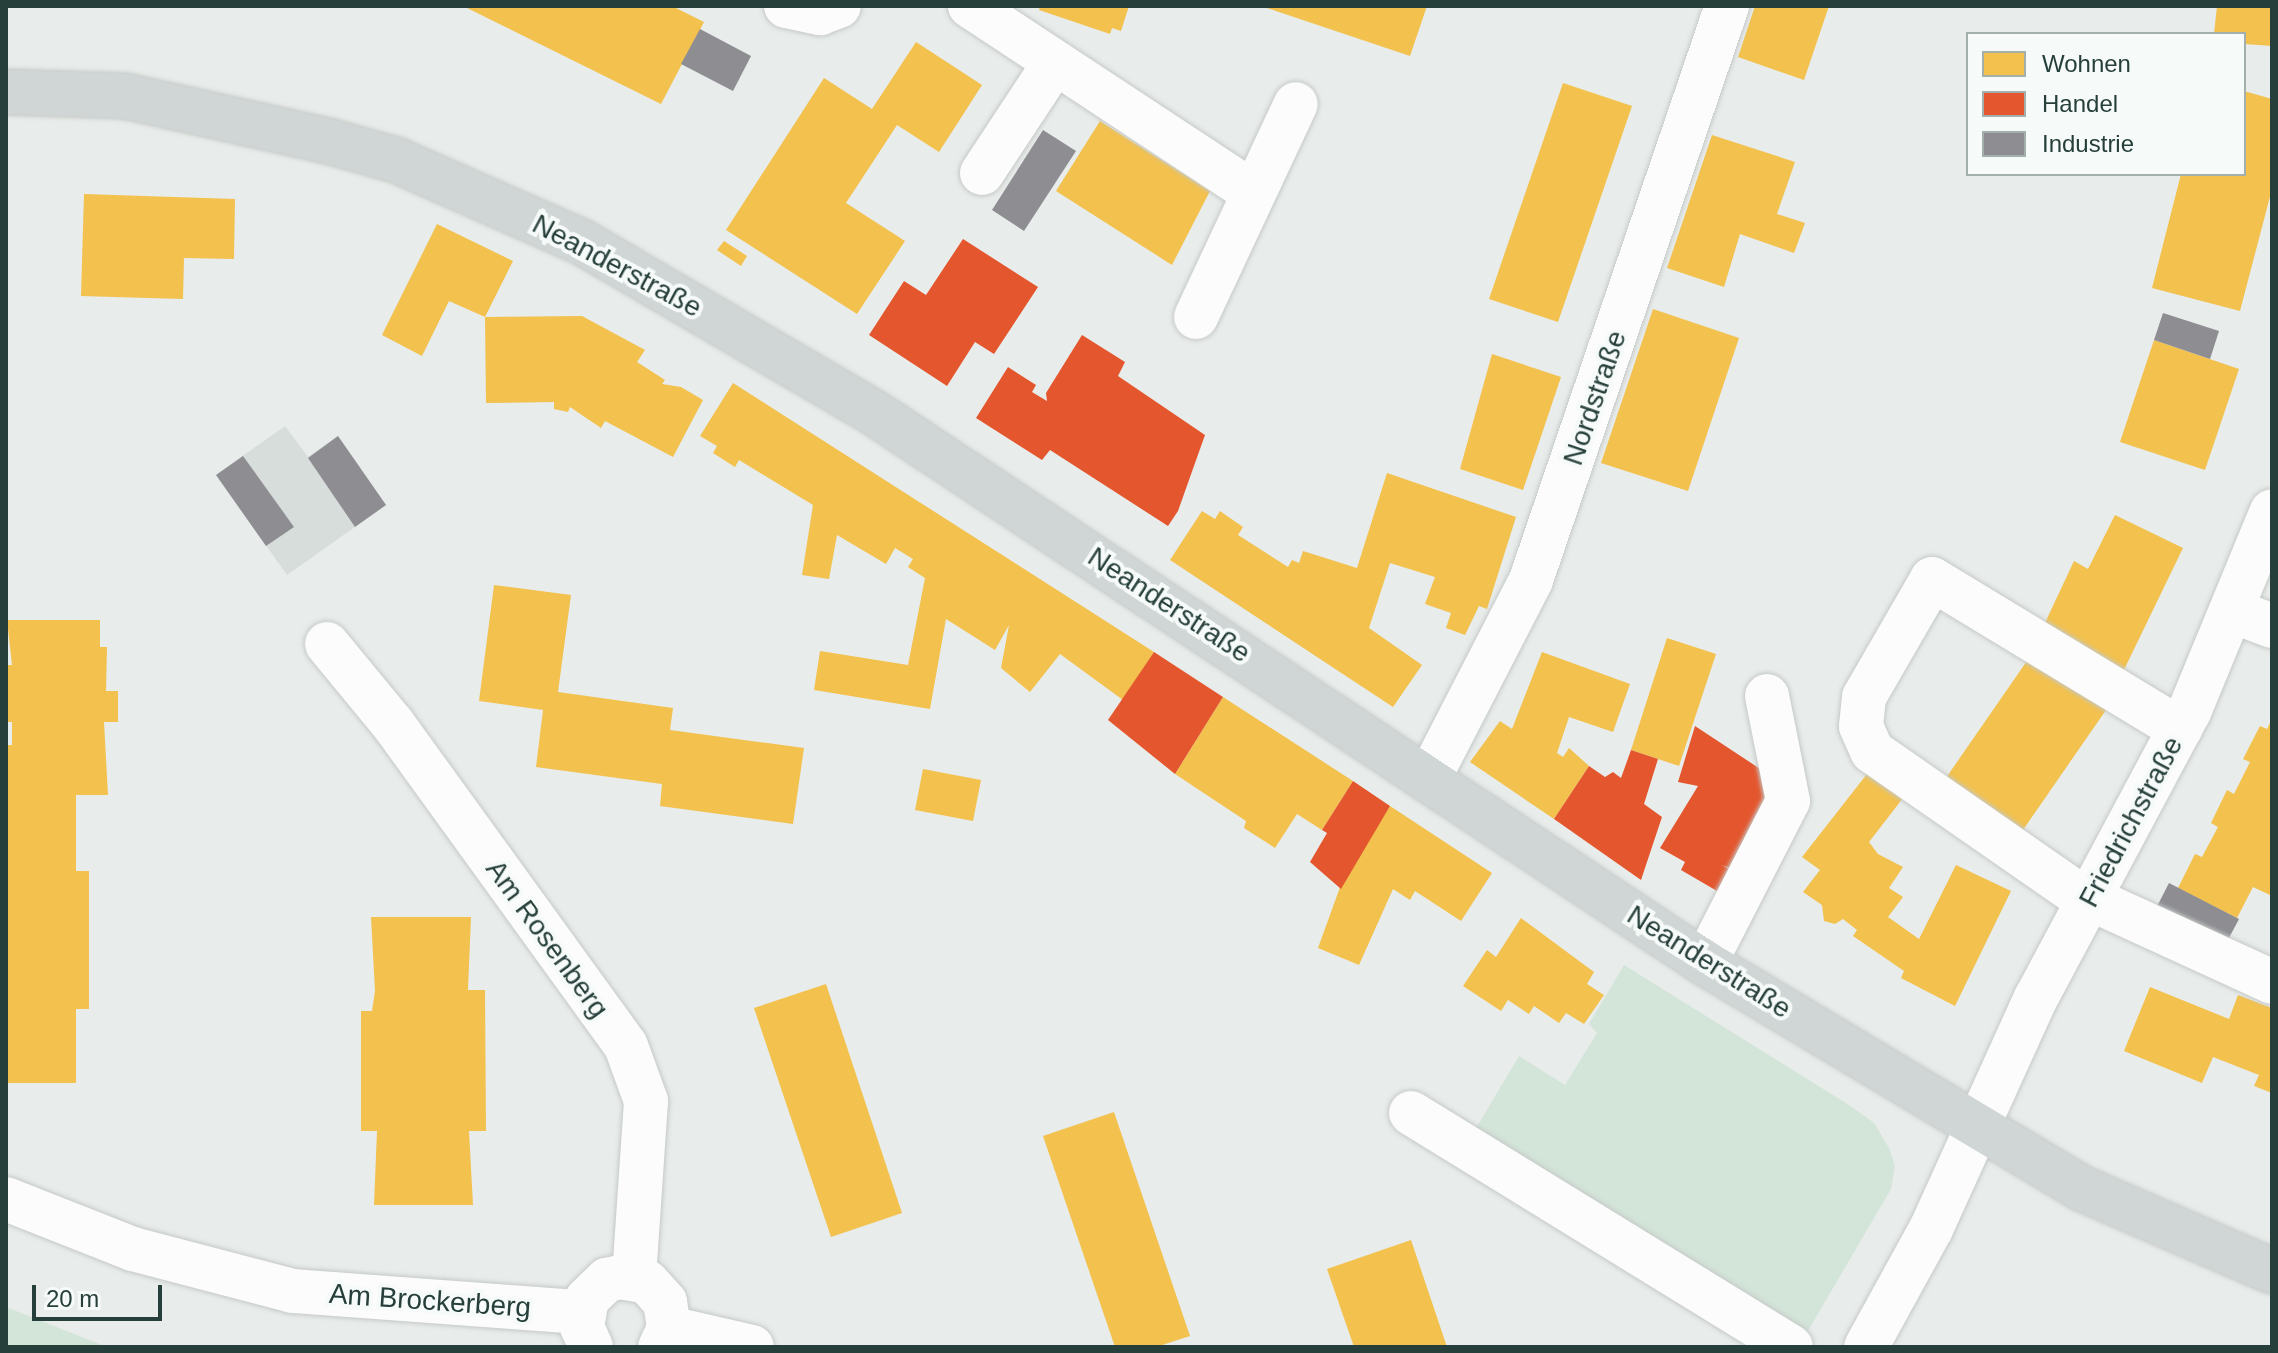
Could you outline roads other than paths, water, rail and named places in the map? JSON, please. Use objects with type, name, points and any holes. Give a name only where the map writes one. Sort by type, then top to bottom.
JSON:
[{"type":"main road","name":"Neanderstraße","points":[[6,92],[125,96],[328,141],[396,160],[582,242],[873,412],[1430,776],[1705,963],[2081,1188],[2272,1271]]},
{"type":"street","points":[[786,6],[820,13],[839,6]]},
{"type":"street","points":[[970,6],[1251,191]]},
{"type":"street","name":"Nordstraße","points":[[1430,776],[1531,580],[1727,6]]},
{"type":"street","points":[[982,173],[1054,64]]},
{"type":"street","points":[[1196,317],[1251,191],[1296,104]]},
{"type":"street","name":"Friedrichstraße","points":[[1866,1347],[1931,1229],[2036,998],[2180,729],[2252,618],[2272,511]]},
{"type":"street","points":[[2180,729],[1932,579],[1864,697],[1861,726],[1872,751],[2090,901],[2272,982]]},
{"type":"street","name":"Am Rosenberg","points":[[327,644],[393,724],[626,1046],[646,1101],[634,1277]]},
{"type":"street","points":[[1705,963],[1788,801],[1767,696]]},
{"type":"street","points":[[1411,1113],[1791,1347]]},
{"type":"street","name":"Am Brockerberg","points":[[6,1199],[133,1249],[293,1291],[586,1330]]},
{"type":"street","points":[[586,1330],[587,1299],[607,1280],[634,1277],[658,1291],[664,1338],[752,1347]]}]
